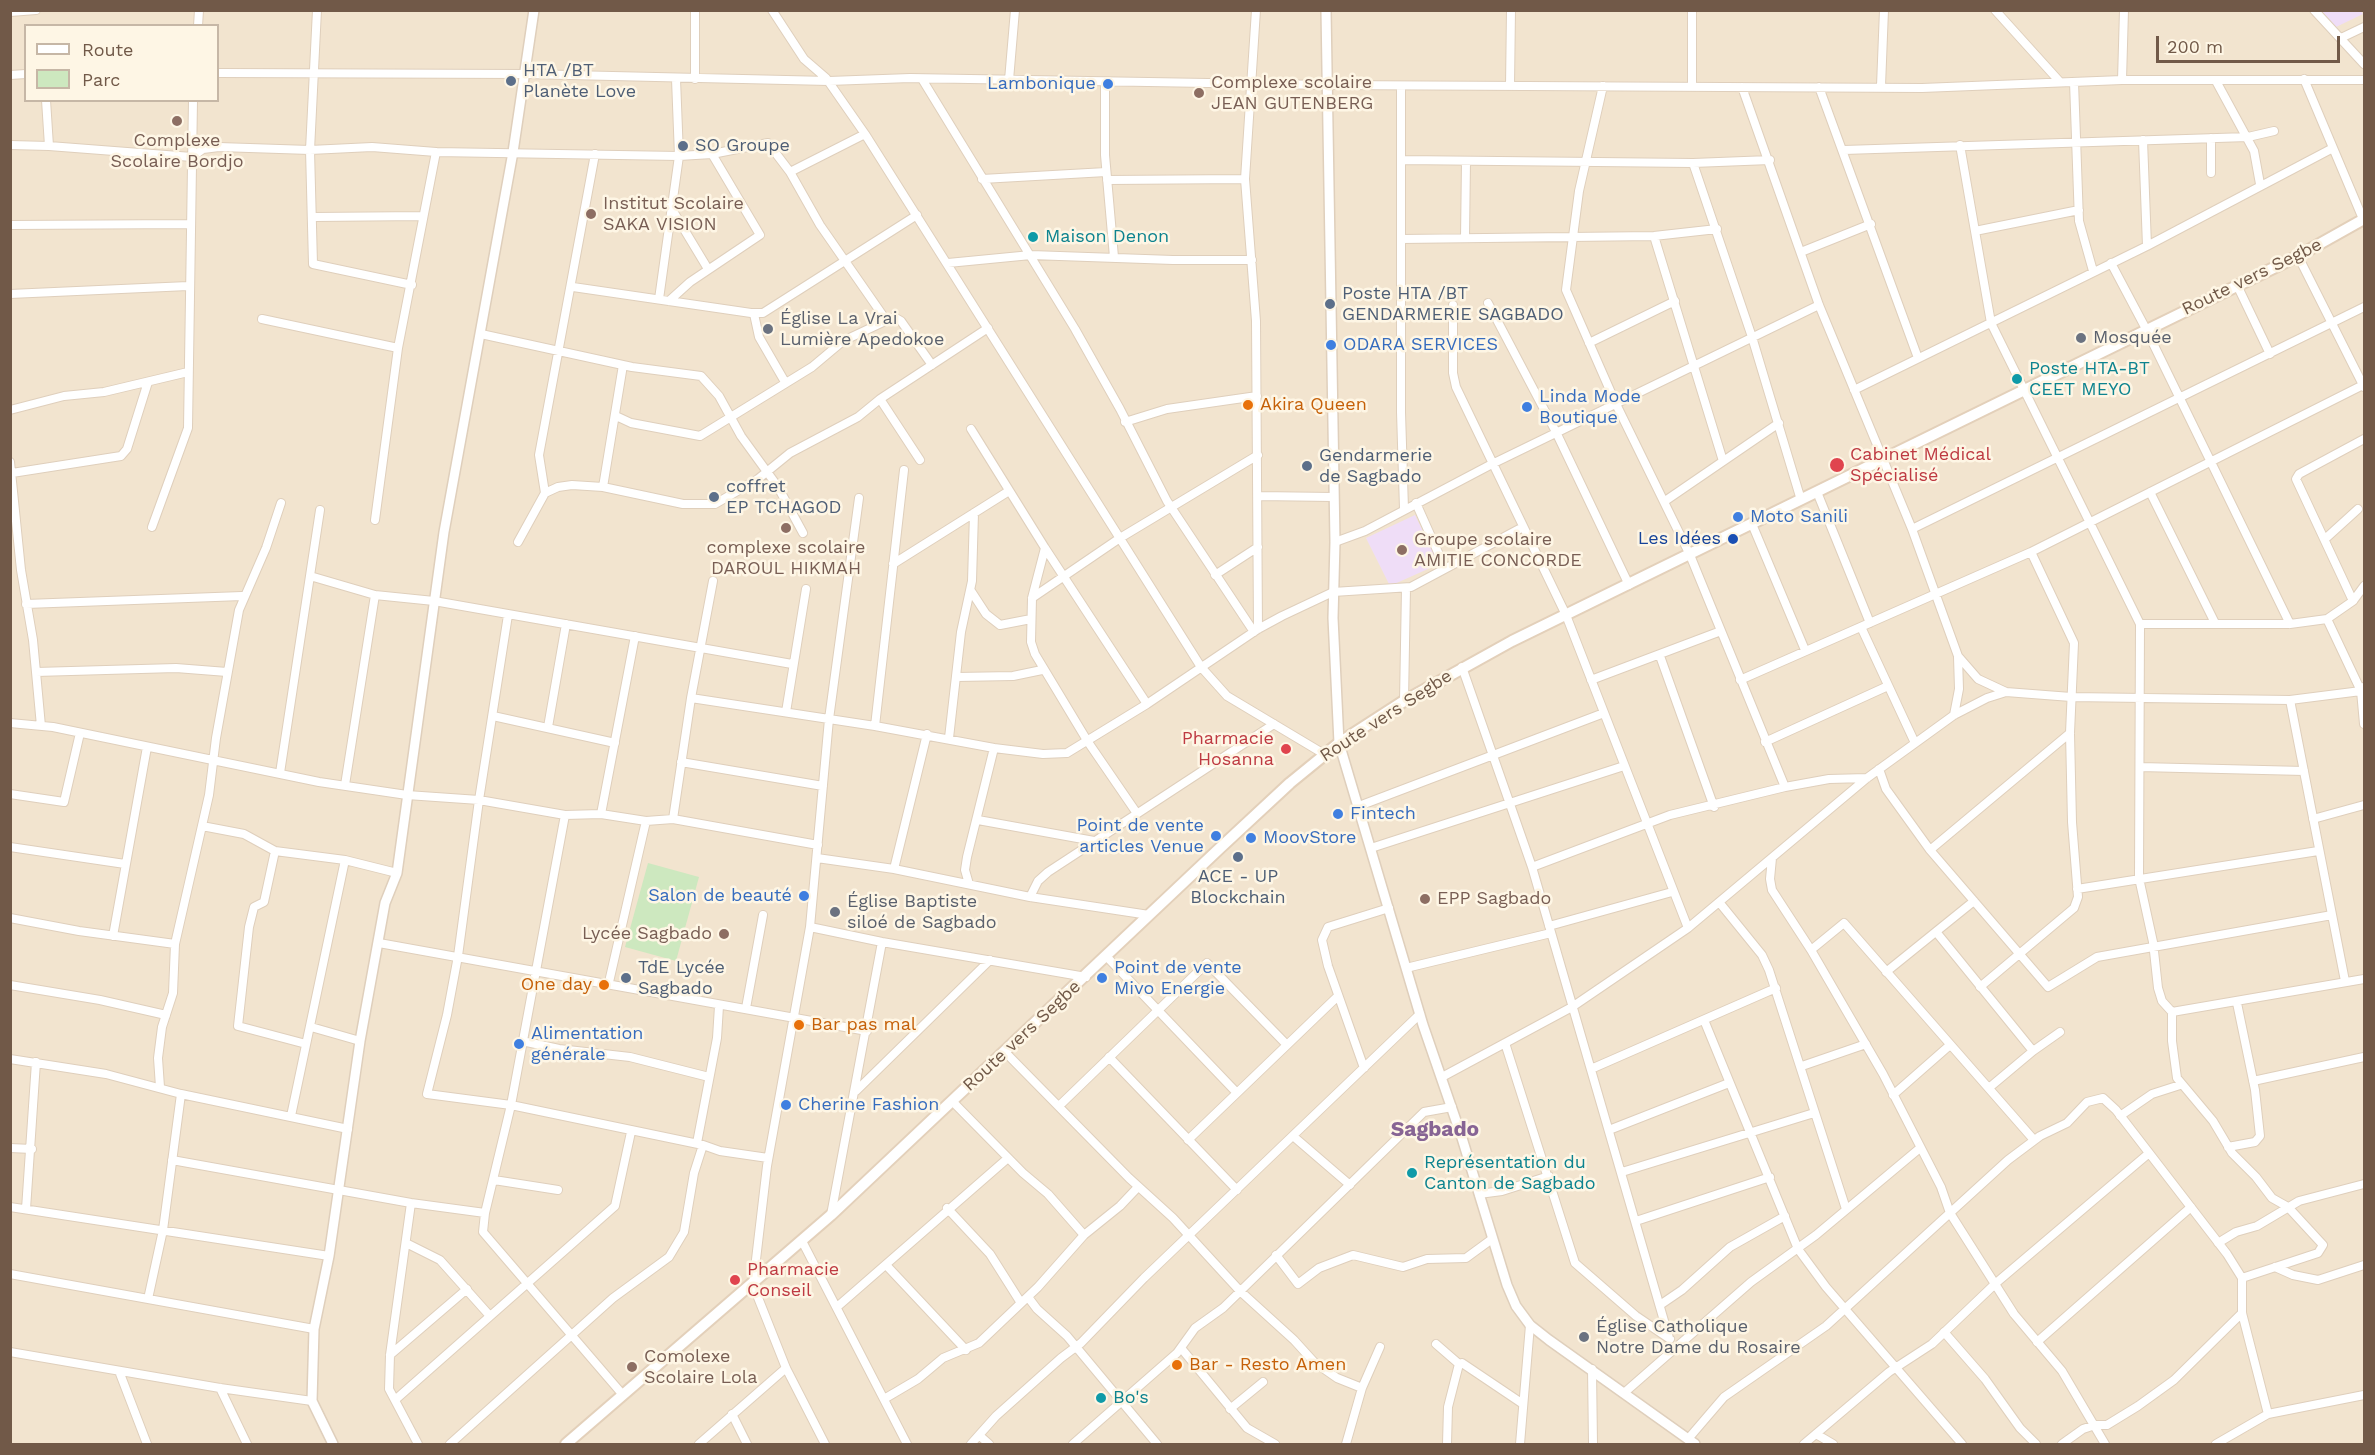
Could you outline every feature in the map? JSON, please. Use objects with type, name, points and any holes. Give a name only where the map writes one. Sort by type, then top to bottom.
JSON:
[{"type":"main road","name":"Route vers Segbe","points":[[567,1444],[831,1215],[1149,915],[1324,754],[1340,743],[1404,701],[1462,667],[2298,256],[2364,219]]},
{"type":"street","points":[[10,12],[36,10]]},
{"type":"street","points":[[317,10],[310,150],[314,217],[313,264],[412,285]]},
{"type":"street","points":[[333,1444],[312,1401],[314,1329],[329,1256],[360,1041],[385,903],[397,873],[434,601],[513,152],[534,10]]},
{"type":"street","points":[[695,10],[695,79]]},
{"type":"street","points":[[772,10],[807,63],[829,81],[865,134],[1202,667],[1227,696],[1324,754]]},
{"type":"street","points":[[1009,80],[1015,10]]},
{"type":"street","points":[[1256,10],[1245,179],[1252,260],[1257,396],[1256,630]]},
{"type":"street","points":[[1326,10],[1335,542],[1334,661],[1340,743],[1420,1014],[1452,1107],[1510,1295],[1530,1325],[1691,1442],[1724,1397],[1784,1357],[1845,1308],[2034,1140],[2067,1123],[2087,1102],[2096,1098],[2107,1099],[2191,1207],[2242,1278],[2242,1313],[2262,1383],[2261,1392],[2268,1414]]},
{"type":"street","points":[[1510,86],[1511,10]]},
{"type":"street","points":[[1692,10],[1692,86]]},
{"type":"street","points":[[1881,86],[1884,10]]},
{"type":"street","points":[[1995,10],[2060,82]]},
{"type":"street","points":[[2122,80],[2124,10]]},
{"type":"street","points":[[2314,10],[2364,64]]},
{"type":"street","points":[[2341,38],[2364,27]]},
{"type":"street","points":[[219,73],[526,74],[676,79],[829,81],[922,79],[1401,86],[1976,87],[2122,80],[2364,80]]},
{"type":"street","points":[[658,299],[679,156],[676,79]]},
{"type":"street","points":[[922,79],[1031,255],[1120,409],[1171,507],[1215,575],[1256,630]]},
{"type":"street","points":[[2304,80],[2364,219]]},
{"type":"street","points":[[2216,81],[2256,155],[2262,182],[2260,184]]},
{"type":"street","points":[[1105,82],[1106,176],[1114,257]]},
{"type":"street","points":[[2074,82],[2078,142],[2079,221],[2093,271]]},
{"type":"street","points":[[1401,86],[1404,509]]},
{"type":"street","points":[[1603,86],[1585,162],[1566,290],[1616,404],[1690,555],[1785,787]]},
{"type":"street","points":[[1742,87],[1770,160],[1819,305],[1912,529],[1958,656],[1959,689],[1954,715]]},
{"type":"street","points":[[1819,87],[1844,150],[1918,358]]},
{"type":"street","points":[[46,102],[49,146]]},
{"type":"street","points":[[152,527],[186,435],[194,102]]},
{"type":"street","points":[[1844,150],[2248,137],[2274,131]]},
{"type":"street","points":[[790,171],[865,134]]},
{"type":"street","points":[[2211,138],[2211,173]]},
{"type":"street","points":[[2143,140],[2147,246]]},
{"type":"street","points":[[10,146],[49,146],[192,157],[202,148],[219,147],[310,150],[372,147],[436,152],[679,156],[712,154],[768,143],[790,171],[820,225],[886,320]]},
{"type":"street","points":[[1960,145],[1991,323],[2140,624],[2142,697],[2139,878],[2154,949],[2158,988],[2162,1000],[2172,1012],[2174,1066],[2180,1085],[2207,1114],[2228,1147],[2272,1198],[2288,1207],[2323,1245],[2318,1253],[2242,1278]]},
{"type":"street","points":[[1854,390],[2147,246],[2260,184],[2333,148]]},
{"type":"street","points":[[375,520],[398,348],[436,152]]},
{"type":"street","points":[[545,493],[539,455],[558,352],[573,287],[578,239],[595,154]]},
{"type":"street","points":[[669,301],[708,269],[760,233],[712,154]]},
{"type":"street","points":[[1402,160],[1693,163],[1770,160]]},
{"type":"street","points":[[1465,238],[1466,161]]},
{"type":"street","points":[[1693,163],[1752,338],[1801,500]]},
{"type":"street","points":[[982,179],[1106,176],[1245,179]]},
{"type":"street","points":[[670,206],[708,269]]},
{"type":"street","points":[[1975,231],[2079,210]]},
{"type":"street","points":[[573,287],[754,314],[767,311],[917,215]]},
{"type":"street","points":[[314,217],[423,216]]},
{"type":"street","points":[[1801,252],[1870,224]]},
{"type":"street","points":[[10,225],[190,225]]},
{"type":"street","points":[[1401,239],[1654,236],[1717,229]]},
{"type":"street","points":[[1654,236],[1723,461]]},
{"type":"street","points":[[948,263],[1031,255],[1173,261],[1252,260]]},
{"type":"street","points":[[1740,680],[2031,552],[2364,386],[2298,256]]},
{"type":"street","points":[[2111,263],[2181,398],[2289,624]]},
{"type":"street","points":[[2237,285],[2270,354]]},
{"type":"street","points":[[10,294],[189,286]]},
{"type":"street","points":[[1589,344],[1675,301]]},
{"type":"street","points":[[1488,303],[1556,432],[1629,585]]},
{"type":"street","points":[[1453,305],[1454,381],[1566,615],[1672,892],[1688,928]]},
{"type":"street","points":[[1335,542],[1365,531],[1556,432],[1819,305]]},
{"type":"street","points":[[1912,529],[2364,308]]},
{"type":"street","points":[[754,314],[759,338],[785,382]]},
{"type":"street","points":[[616,416],[631,423],[694,437],[704,434],[812,367],[843,341],[894,317],[901,321],[932,365]]},
{"type":"street","points":[[262,320],[398,348]]},
{"type":"street","points":[[518,542],[545,493],[561,486],[603,487],[682,504],[711,505],[768,472],[790,453],[850,421],[988,328]]},
{"type":"street","points":[[481,334],[558,352],[598,357],[623,365],[698,374],[719,396],[741,436],[768,472],[803,534]]},
{"type":"street","points":[[603,487],[623,365]]},
{"type":"street","points":[[10,410],[64,396],[104,392],[188,372]]},
{"type":"street","points":[[12,472],[121,456],[127,449],[148,381]]},
{"type":"street","points":[[1125,422],[1167,409],[1257,396]]},
{"type":"street","points":[[880,399],[920,460]]},
{"type":"street","points":[[1665,501],[1779,423]]},
{"type":"street","points":[[971,429],[1045,548],[1147,704]]},
{"type":"street","points":[[2353,601],[2296,479],[2299,474],[2364,439]]},
{"type":"street","points":[[1032,598],[1120,538],[1258,455]]},
{"type":"street","points":[[10,462],[41,726]]},
{"type":"street","points":[[875,726],[904,470]]},
{"type":"street","points":[[893,564],[1009,491]]},
{"type":"street","points":[[1817,492],[1870,623]]},
{"type":"street","points":[[2150,492],[2215,623]]},
{"type":"street","points":[[1258,496],[1333,497]]},
{"type":"street","points":[[825,1444],[786,1368],[753,1285],[768,1158],[810,927],[829,719],[859,498]]},
{"type":"street","points":[[160,1087],[158,1058],[166,1015],[173,993],[175,944],[202,826],[242,596],[263,556],[281,503]]},
{"type":"street","points":[[1416,503],[1446,568]]},
{"type":"street","points":[[2325,538],[2358,509]]},
{"type":"street","points":[[280,773],[320,510]]},
{"type":"street","points":[[950,738],[961,632],[971,591],[974,513]]},
{"type":"street","points":[[1752,524],[1805,650]]},
{"type":"street","points":[[691,698],[927,734],[994,748],[1058,755],[1088,742],[1256,630],[1334,592],[1406,588],[1523,527]]},
{"type":"street","points":[[1215,575],[1258,547]]},
{"type":"street","points":[[1045,548],[1032,598],[1030,642],[1042,670],[1136,812]]},
{"type":"street","points":[[1980,987],[2074,908],[2077,902],[2070,733],[2072,638],[2031,552]]},
{"type":"street","points":[[310,576],[375,595],[434,601],[635,636],[700,650],[736,652],[792,664]]},
{"type":"street","points":[[673,819],[691,698],[713,581]]},
{"type":"street","points":[[2140,624],[2289,624],[2327,620],[2353,601],[2364,586]]},
{"type":"street","points":[[1404,701],[1406,588]]},
{"type":"street","points":[[786,712],[806,589]]},
{"type":"street","points":[[971,591],[986,614],[999,625],[1031,619]]},
{"type":"street","points":[[345,785],[375,595]]},
{"type":"street","points":[[26,604],[242,596]]},
{"type":"street","points":[[508,615],[479,800],[458,956],[447,1015],[427,1094],[511,1105],[631,1132],[700,1144],[720,1151],[768,1158]]},
{"type":"street","points":[[2327,620],[2363,689],[2364,724]]},
{"type":"street","points":[[548,727],[566,624]]},
{"type":"street","points":[[1861,627],[1915,743]]},
{"type":"street","points":[[1592,680],[1721,631]]},
{"type":"street","points":[[601,814],[635,636]]},
{"type":"street","points":[[1660,656],[1714,807]]},
{"type":"street","points":[[1958,656],[1978,679],[2006,692],[2071,697],[2290,700],[2363,689]]},
{"type":"street","points":[[1462,667],[1532,867],[1669,1338],[1675,1347]]},
{"type":"street","points":[[36,672],[166,668],[227,672]]},
{"type":"street","points":[[957,677],[1013,676],[1042,670]]},
{"type":"street","points":[[1765,742],[1888,686]]},
{"type":"street","points":[[1442,1077],[1572,1007],[1688,928],[1867,778],[1954,715],[1987,698],[2006,692]]},
{"type":"street","points":[[2290,700],[2345,981]]},
{"type":"street","points":[[1359,806],[1604,712]]},
{"type":"street","points":[[493,716],[615,743]]},
{"type":"street","points":[[10,723],[80,733],[280,773],[407,795],[479,800],[565,815],[601,814],[646,821],[673,819],[818,845]]},
{"type":"street","points":[[1030,897],[1038,881],[1048,872],[1136,812],[1274,724]]},
{"type":"street","points":[[10,795],[64,802],[80,733]]},
{"type":"street","points":[[1930,850],[2070,733]]},
{"type":"street","points":[[894,869],[927,734]]},
{"type":"street","points":[[113,936],[147,747]]},
{"type":"street","points":[[969,884],[965,870],[994,748]]},
{"type":"street","points":[[681,762],[823,786]]},
{"type":"street","points":[[1371,848],[1624,766]]},
{"type":"street","points":[[2140,767],[2304,771]]},
{"type":"street","points":[[1880,770],[1886,789],[1930,850],[2048,987],[2055,985],[2090,958],[2154,949],[2332,915]]},
{"type":"street","points":[[1532,867],[1670,815],[1714,807],[1785,787],[1829,779],[1867,778]]},
{"type":"street","points":[[2313,819],[2364,805]]},
{"type":"street","points":[[565,815],[511,1105],[485,1213],[483,1232],[623,1395]]},
{"type":"street","points":[[978,819],[1094,841]]},
{"type":"street","points":[[609,982],[646,821]]},
{"type":"street","points":[[202,826],[244,834],[274,851],[345,860],[397,873]]},
{"type":"street","points":[[10,847],[125,864]]},
{"type":"street","points":[[274,851],[264,902],[254,908],[249,927],[238,1026],[306,1044]]},
{"type":"street","points":[[2077,888],[2318,851]]},
{"type":"street","points":[[817,858],[894,869],[1030,897],[1149,915]]},
{"type":"street","points":[[1772,858],[1770,879],[1772,890],[1811,950],[1866,1044],[1941,1187],[1950,1213],[2014,1314],[2062,1371],[2105,1444]]},
{"type":"street","points":[[291,1116],[345,860]]},
{"type":"street","points":[[1406,968],[1550,929],[1672,892]]},
{"type":"street","points":[[1886,972],[1974,901]]},
{"type":"street","points":[[1719,902],[1762,955],[1776,988],[1802,1066],[1814,1113],[1840,1181],[1846,1209]]},
{"type":"street","points":[[1364,1068],[1338,996],[1322,940],[1326,929],[1389,908]]},
{"type":"street","points":[[746,1008],[763,915]]},
{"type":"street","points":[[10,918],[175,944]]},
{"type":"street","points":[[1811,950],[1844,923],[1950,1045],[1990,1087],[2034,1140]]},
{"type":"street","points":[[810,927],[882,942],[1086,976]]},
{"type":"street","points":[[1937,933],[2033,1050]]},
{"type":"street","points":[[831,1215],[856,1091],[882,942]]},
{"type":"street","points":[[379,943],[609,982],[719,1006],[746,1008],[867,1031]]},
{"type":"street","points":[[1106,956],[1237,1093]]},
{"type":"street","points":[[856,1091],[990,960]]},
{"type":"street","points":[[1059,1106],[1207,963],[1287,1045]]},
{"type":"street","points":[[2172,1012],[2237,1003],[2364,979]]},
{"type":"street","points":[[10,985],[100,1000],[166,1015]]},
{"type":"street","points":[[1591,1069],[1776,988]]},
{"type":"street","points":[[1188,1140],[1338,996]]},
{"type":"street","points":[[2228,1147],[2255,1142],[2260,1136],[2253,1081],[2237,1003]]},
{"type":"street","points":[[450,1444],[613,1298],[674,1251],[684,1232],[700,1144],[719,1006]]},
{"type":"street","points":[[971,1444],[996,1416],[1076,1348],[1420,1014]]},
{"type":"street","points":[[1704,1020],[1729,1083],[1752,1132],[1798,1249],[1826,1287],[1962,1444]]},
{"type":"street","points":[[311,1027],[360,1041]]},
{"type":"street","points":[[1990,1087],[2033,1050],[2060,1032]]},
{"type":"street","points":[[522,1041],[559,1049],[630,1057],[709,1077]]},
{"type":"street","points":[[1505,1043],[1578,1268],[1636,1316],[1669,1338]]},
{"type":"street","points":[[1802,1066],[1866,1044]]},
{"type":"street","points":[[1893,1095],[1950,1045]]},
{"type":"street","points":[[1005,1052],[1138,1187],[1173,1218],[1240,1291],[1321,1369],[1362,1388]]},
{"type":"street","points":[[1109,1057],[1237,1190]]},
{"type":"street","points":[[2253,1081],[2364,1057]]},
{"type":"street","points":[[10,1059],[106,1074],[181,1094],[348,1129]]},
{"type":"street","points":[[26,1209],[32,1149],[36,1062]]},
{"type":"street","points":[[1609,1130],[1729,1083]]},
{"type":"street","points":[[2120,1116],[2152,1094],[2180,1085]]},
{"type":"street","points":[[148,1299],[163,1230],[181,1094]]},
{"type":"street","points":[[953,1102],[1008,1158],[1048,1194],[1084,1235]]},
{"type":"street","points":[[1073,1444],[1181,1348],[1195,1328],[1240,1291],[1424,1112],[1452,1107]]},
{"type":"street","points":[[1622,1172],[1814,1113]]},
{"type":"street","points":[[395,1400],[615,1206],[631,1132]]},
{"type":"street","points":[[1293,1136],[1350,1185]]},
{"type":"street","points":[[10,1148],[32,1149]]},
{"type":"street","points":[[1624,1393],[1751,1282],[1798,1249],[1920,1148]]},
{"type":"street","points":[[1804,1444],[1889,1372],[1897,1369],[1944,1332],[1996,1283],[2148,1154]]},
{"type":"street","points":[[837,1307],[887,1266],[947,1208],[1008,1158]]},
{"type":"street","points":[[172,1160],[338,1188],[411,1203],[485,1213]]},
{"type":"street","points":[[1479,1194],[1502,1191],[1549,1176]]},
{"type":"street","points":[[1636,1221],[1770,1177]]},
{"type":"street","points":[[494,1180],[558,1190]]},
{"type":"street","points":[[2218,1243],[2236,1232],[2262,1223],[2288,1207],[2311,1197],[2364,1184]]},
{"type":"street","points":[[884,1399],[918,1379],[943,1358],[979,1343],[1025,1300],[1084,1235],[1120,1206],[1138,1187]]},
{"type":"street","points":[[411,1203],[390,1355],[389,1389],[418,1444]]},
{"type":"street","points":[[10,1207],[329,1256]]},
{"type":"street","points":[[2037,1342],[2191,1207]]},
{"type":"street","points":[[947,1208],[990,1254],[1025,1300],[1076,1348],[1157,1444]]},
{"type":"street","points":[[1660,1305],[1682,1290],[1730,1247],[1785,1216]]},
{"type":"street","points":[[1276,1255],[1298,1284],[1319,1268],[1353,1255],[1403,1267],[1427,1259],[1466,1258],[1492,1239]]},
{"type":"street","points":[[802,1241],[907,1444]]},
{"type":"street","points":[[406,1243],[440,1260],[490,1316]]},
{"type":"street","points":[[2275,1267],[2318,1280],[2364,1265]]},
{"type":"street","points":[[887,1266],[966,1350]]},
{"type":"street","points":[[10,1274],[314,1329]]},
{"type":"street","points":[[390,1355],[467,1289]]},
{"type":"street","points":[[2062,1444],[2083,1430],[2095,1425],[2107,1425],[2174,1380],[2242,1313]]},
{"type":"street","points":[[1520,1444],[1530,1325]]},
{"type":"street","points":[[1944,1332],[1980,1373],[2020,1428],[2036,1444]]},
{"type":"street","points":[[1436,1344],[1458,1364],[1462,1363],[1523,1404]]},
{"type":"street","points":[[1346,1444],[1362,1388],[1380,1347]]},
{"type":"street","points":[[1181,1348],[1253,1434],[1275,1444]]},
{"type":"street","points":[[10,1352],[220,1388],[312,1401]]},
{"type":"street","points":[[1447,1444],[1448,1407],[1458,1364]]},
{"type":"street","points":[[699,1444],[786,1368]]},
{"type":"street","points":[[1592,1369],[1593,1444]]},
{"type":"street","points":[[119,1371],[147,1444]]},
{"type":"street","points":[[1230,1409],[1263,1383]]},
{"type":"street","points":[[220,1388],[247,1444]]},
{"type":"street","points":[[2216,1444],[2268,1414],[2364,1395]]},
{"type":"street","points":[[732,1414],[747,1444]]},
{"type":"street","points":[[1816,1434],[1833,1444]]},
{"type":"street","points":[[980,1436],[989,1444]]},
{"type":"shaded area","points":[[11,11],[2364,11],[2364,1444],[11,1444]]},
{"type":"shaded area","points":[[2321,11],[2361,11],[2363,14],[2336,27]]},
{"type":"shaded area","name":"Groupe scolaire AMITIE CONCORDE","points":[[1415,515],[1439,564],[1390,586],[1366,538]]},
{"type":"green space","points":[[648,863],[699,877],[676,961],[625,947]]},
{"type":"place","name":"HTA /BT Planète Love","points":[[511,81]]},
{"type":"place","name":"Lambonique","points":[[1108,84]]},
{"type":"place","name":"Complexe scolaire JEAN GUTENBERG","points":[[1199,93]]},
{"type":"place","name":"Complexe Scolaire Bordjo","points":[[177,121]]},
{"type":"place","name":"SO Groupe","points":[[683,146]]},
{"type":"place","name":"Institut Scolaire SAKA VISION","points":[[591,214]]},
{"type":"place","name":"Maison Denon","points":[[1033,237]]},
{"type":"place","name":"Poste HTA /BT GENDARMERIE SAGBADO","points":[[1330,304]]},
{"type":"place","name":"Église La Vrai Lumière Apedokoe","points":[[768,329]]},
{"type":"place","name":"Mosquée","points":[[2081,338]]},
{"type":"place","name":"ODARA SERVICES","points":[[1331,345]]},
{"type":"place","name":"Poste HTA-BT CEET MEYO","points":[[2017,379]]},
{"type":"place","name":"Akira Queen","points":[[1248,405]]},
{"type":"place","name":"Linda Mode Boutique","points":[[1527,407]]},
{"type":"place","name":"Cabinet Médical Spécialisé","points":[[1837,465]]},
{"type":"place","name":"Gendarmerie de Sagbado","points":[[1307,466]]},
{"type":"place","name":"coffret EP TCHAGOD","points":[[714,497]]},
{"type":"place","name":"Moto Sanili","points":[[1738,517]]},
{"type":"place","name":"complexe scolaire DAROUL HIKMAH","points":[[786,528]]},
{"type":"place","name":"Les Idées","points":[[1733,539]]},
{"type":"place","name":"Groupe scolaire AMITIE CONCORDE","points":[[1402,550]]},
{"type":"place","name":"Pharmacie Hosanna","points":[[1286,749]]},
{"type":"place","name":"Fintech","points":[[1338,814]]},
{"type":"place","name":"Point de vente articles Venue","points":[[1216,836]]},
{"type":"place","name":"MoovStore","points":[[1251,838]]},
{"type":"place","name":"ACE - UP Blockchain","points":[[1238,857]]},
{"type":"place","name":"Salon de beauté","points":[[804,896]]},
{"type":"place","name":"EPP Sagbado","points":[[1425,899]]},
{"type":"place","name":"Église Baptiste siloé de Sagbado","points":[[835,912]]},
{"type":"place","name":"Lycée Sagbado","points":[[724,934]]},
{"type":"place","name":"TdE Lycée Sagbado","points":[[626,978]]},
{"type":"place","name":"Point de vente Mivo Energie","points":[[1102,978]]},
{"type":"place","name":"One day","points":[[604,985]]},
{"type":"place","name":"Bar pas mal","points":[[799,1025]]},
{"type":"place","name":"Alimentation générale","points":[[519,1044]]},
{"type":"place","name":"Cherine Fashion","points":[[786,1105]]},
{"type":"place","name":"Représentation du Canton de Sagbado","points":[[1412,1173]]},
{"type":"place","name":"Pharmacie Conseil","points":[[735,1280]]},
{"type":"place","name":"Église Catholique Notre Dame du Rosaire","points":[[1584,1337]]},
{"type":"place","name":"Bar - Resto Amen","points":[[1177,1365]]},
{"type":"place","name":"Comolexe Scolaire Lola","points":[[632,1367]]},
{"type":"place","name":"Bo's","points":[[1101,1398]]},
{"type":"district","name":"Sagbado","points":[[1435,1130]]}]
